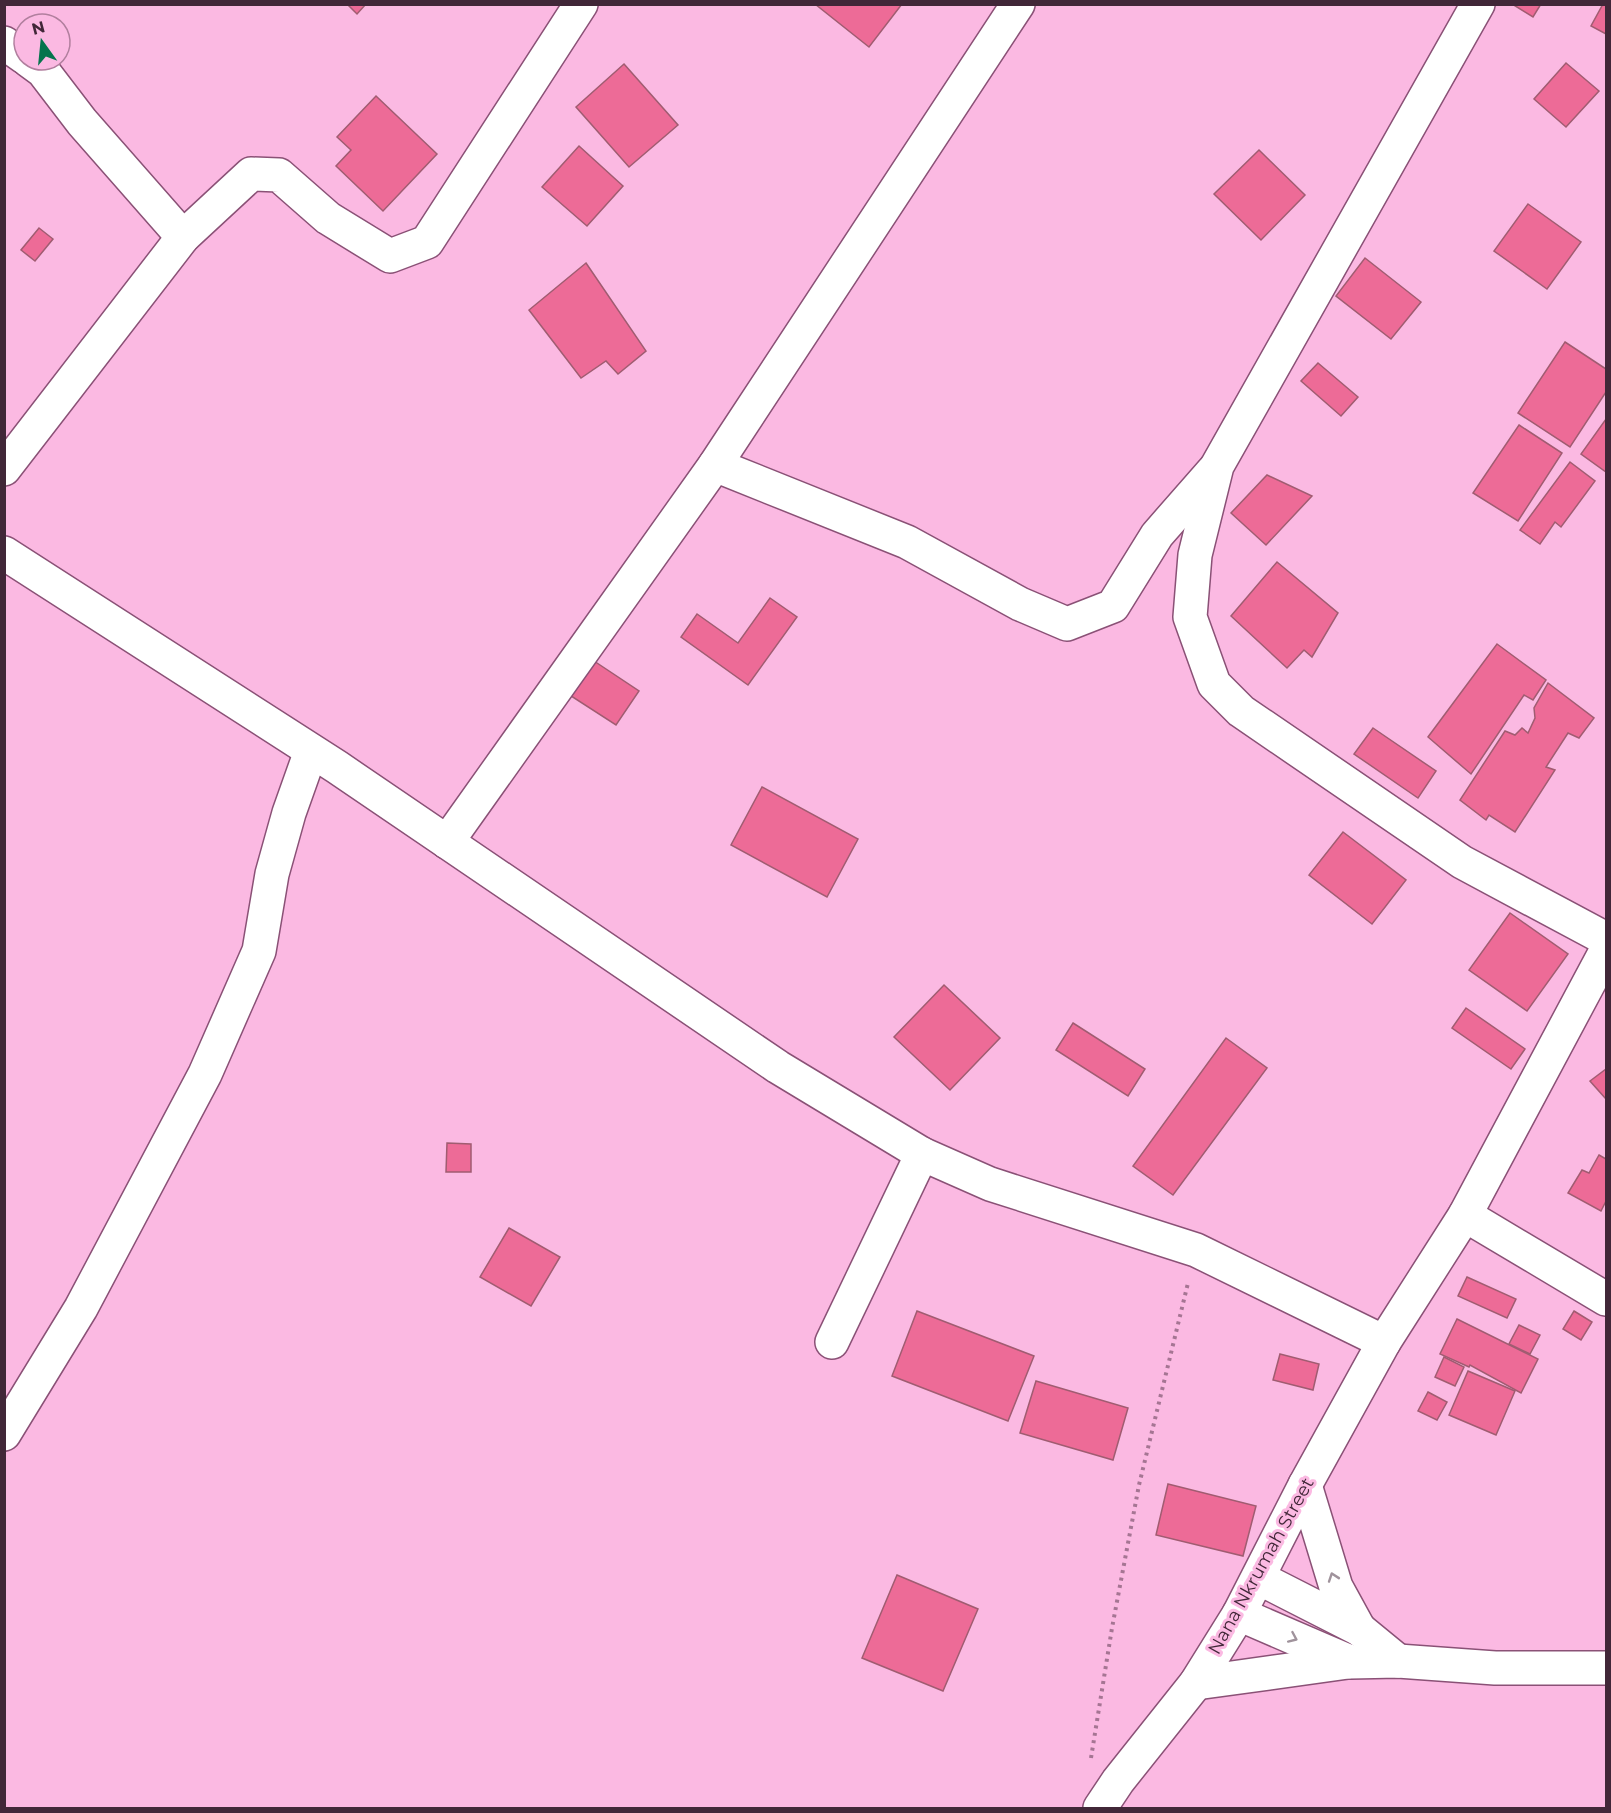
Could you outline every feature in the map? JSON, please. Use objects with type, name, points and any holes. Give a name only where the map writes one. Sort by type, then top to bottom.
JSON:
[{"type":"street","points":[[4,469],[183,237],[250,174],[279,175],[328,218],[390,256],[428,242],[580,4]]},
{"type":"street","points":[[447,842],[716,465],[1018,4]]},
{"type":"street","points":[[716,465],[907,542],[1020,604],[1067,624],[1113,606],[1157,535],[1217,466],[1478,4]]},
{"type":"street","points":[[44,72],[82,122],[183,237]]},
{"type":"street","points":[[1217,466],[1195,555],[1190,617],[1214,684],[1241,711],[1462,862],[1606,939]]},
{"type":"street","points":[[9,564],[311,751],[778,1067],[922,1154],[990,1184],[1196,1250],[1384,1342]]},
{"type":"street","points":[[4,1434],[81,1308],[204,1074],[259,951],[272,874],[311,751]]},
{"type":"street","name":"Nana Nkrumah Street","points":[[1100,1809],[1118,1781],[1196,1683],[1239,1614],[1305,1485],[1384,1342],[1465,1215],[1606,951]]},
{"type":"street","points":[[832,1342],[922,1154]]},
{"type":"street","points":[[1465,1215],[1606,1299]]},
{"type":"street","points":[[1305,1485],[1336,1587],[1359,1629]]},
{"type":"street","points":[[1259,1578],[1359,1629],[1398,1661]]},
{"type":"street","points":[[1239,1614],[1350,1662]]},
{"type":"street","points":[[1196,1683],[1350,1662],[1398,1661],[1495,1668],[1606,1668]]},
{"type":"path","points":[[1091,1763],[1112,1628],[1139,1485],[1196,1250]]},
{"type":"building","points":[[347,4],[366,4],[357,14]]},
{"type":"building","points":[[815,4],[902,4],[869,47]]},
{"type":"building","points":[[1512,4],[1541,4],[1533,17]]},
{"type":"building","points":[[1603,4],[1606,4],[1606,34],[1591,26]]},
{"type":"building","points":[[1566,63],[1599,91],[1566,127],[1534,99]]},
{"type":"building","points":[[624,64],[678,125],[629,167],[576,107]]},
{"type":"building","points":[[376,96],[437,154],[383,211],[336,166],[351,150],[337,137]]},
{"type":"building","points":[[579,146],[623,186],[587,226],[542,187]]},
{"type":"building","points":[[1259,150],[1305,195],[1261,240],[1214,194]]},
{"type":"building","points":[[1528,204],[1581,242],[1547,289],[1494,251]]},
{"type":"building","points":[[39,228],[53,239],[35,261],[21,250]]},
{"type":"building","points":[[1365,258],[1421,302],[1391,339],[1336,296]]},
{"type":"building","points":[[586,263],[646,351],[618,374],[606,361],[581,378],[529,310]]},
{"type":"building","points":[[1565,342],[1606,369],[1606,392],[1570,447],[1518,413]]},
{"type":"building","points":[[1318,363],[1358,397],[1341,416],[1301,381]]},
{"type":"building","points":[[1606,419],[1606,472],[1581,454]]},
{"type":"building","points":[[1519,425],[1562,453],[1518,521],[1473,493]]},
{"type":"building","points":[[1570,462],[1595,481],[1561,527],[1555,522],[1540,544],[1520,530]]},
{"type":"building","points":[[1267,475],[1312,496],[1266,545],[1231,513]]},
{"type":"building","points":[[1277,562],[1338,613],[1312,657],[1304,650],[1287,668],[1231,616]]},
{"type":"building","points":[[770,598],[797,617],[748,685],[681,637],[697,614],[738,643]]},
{"type":"building","points":[[1497,644],[1546,680],[1533,700],[1524,695],[1471,774],[1428,737]]},
{"type":"building","points":[[591,659],[639,691],[616,725],[568,694]]},
{"type":"building","points":[[1548,683],[1594,718],[1579,738],[1568,733],[1546,767],[1555,770],[1515,832],[1489,815],[1486,820],[1460,800],[1505,731],[1515,735],[1522,728],[1528,733],[1535,718],[1534,708]]},
{"type":"building","points":[[1373,728],[1436,771],[1418,798],[1354,754]]},
{"type":"building","points":[[762,787],[858,839],[827,897],[731,845]]},
{"type":"building","points":[[1343,832],[1406,880],[1372,924],[1309,875]]},
{"type":"building","points":[[1510,913],[1568,954],[1527,1011],[1469,970]]},
{"type":"building","points":[[944,985],[1000,1038],[950,1090],[894,1037]]},
{"type":"building","points":[[1466,1008],[1525,1049],[1511,1069],[1452,1028]]},
{"type":"building","points":[[1073,1023],[1145,1069],[1128,1096],[1056,1050]]},
{"type":"building","points":[[1226,1038],[1267,1068],[1173,1195],[1133,1166]]},
{"type":"building","points":[[1606,1069],[1606,1099],[1590,1081]]},
{"type":"building","points":[[447,1143],[471,1144],[471,1172],[446,1172]]},
{"type":"building","points":[[1599,1155],[1606,1159],[1606,1201],[1601,1211],[1568,1193],[1582,1170],[1589,1173]]},
{"type":"building","points":[[509,1228],[560,1257],[531,1306],[480,1277]]},
{"type":"building","points":[[1467,1277],[1516,1299],[1507,1318],[1458,1296]]},
{"type":"building","points":[[917,1311],[1034,1356],[1008,1421],[892,1376]]},
{"type":"building","points":[[1574,1311],[1592,1322],[1581,1340],[1563,1329]]},
{"type":"building","points":[[1457,1319],[1538,1359],[1521,1393],[1470,1365],[1469,1367],[1440,1354]]},
{"type":"building","points":[[1519,1325],[1540,1335],[1530,1354],[1509,1344]]},
{"type":"building","points":[[1280,1354],[1319,1364],[1313,1390],[1273,1380]]},
{"type":"building","points":[[1444,1357],[1464,1367],[1455,1386],[1435,1377]]},
{"type":"building","points":[[1468,1371],[1515,1391],[1496,1435],[1449,1415]]},
{"type":"building","points":[[1036,1381],[1128,1408],[1113,1460],[1020,1433]]},
{"type":"building","points":[[1428,1392],[1447,1402],[1437,1420],[1418,1411]]},
{"type":"building","points":[[1168,1484],[1256,1506],[1243,1556],[1156,1535]]},
{"type":"building","points":[[897,1575],[978,1609],[943,1691],[862,1658]]}]
